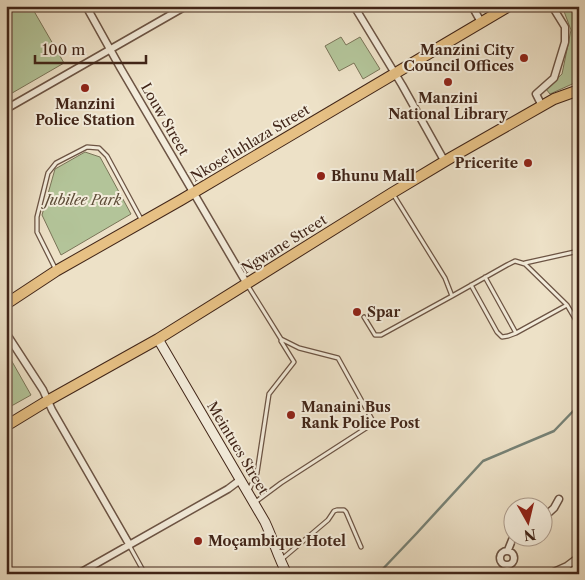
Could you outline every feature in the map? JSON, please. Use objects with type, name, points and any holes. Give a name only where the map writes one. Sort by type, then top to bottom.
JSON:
[{"type":"main road","name":"Nkose'luhlaza Street","points":[[6,304],[56,271],[194,193],[505,7]]},
{"type":"main road","name":"Ngwane Street","points":[[6,426],[47,401],[158,340],[392,193],[554,99],[579,90]]},
{"type":"street","name":"Louw Street","points":[[86,6],[247,284]]},
{"type":"street","points":[[6,110],[186,6]]},
{"type":"street","points":[[354,6],[445,162]]},
{"type":"street","points":[[472,6],[481,22]]},
{"type":"street","points":[[542,106],[536,94],[554,78],[565,42],[565,27],[552,6]]},
{"type":"street","points":[[6,333],[42,390],[129,544]]},
{"type":"street","name":"Meintues Street","points":[[158,340],[265,522],[287,574]]},
{"type":"street","points":[[78,574],[228,489],[240,480]]},
{"type":"street","points":[[552,510],[560,499]]},
{"type":"street","points":[[508,550],[512,552],[514,558],[513,562],[506,565],[500,560],[500,557],[501,553],[508,550]]},
{"type":"street","points":[[548,574],[567,566],[575,560]]},
{"type":"street","points":[[506,565],[506,574]]},
{"type":"lane","points":[[56,271],[37,232],[37,217],[48,173],[56,163],[88,147],[100,148],[107,156],[142,222]]},
{"type":"lane","points":[[392,193],[444,278],[452,296]]},
{"type":"lane","points":[[524,264],[579,252]]},
{"type":"lane","points":[[364,317],[374,333],[378,336],[381,335],[515,261],[524,264],[567,305],[577,322],[579,322]]},
{"type":"lane","points":[[485,277],[516,332]]},
{"type":"lane","points":[[247,284],[294,362],[269,394],[257,473],[248,493]]},
{"type":"lane","points":[[470,285],[497,332],[502,337],[508,336],[567,305]]},
{"type":"lane","points":[[254,503],[281,483],[374,423],[338,358],[298,348],[280,339]]},
{"type":"lane","points":[[280,560],[328,520],[334,511],[337,510],[344,510],[346,512],[361,547]]},
{"type":"lane","points":[[129,544],[145,574]]},
{"type":"green space","points":[[6,6],[31,6],[64,63],[7,96]]},
{"type":"green space","points":[[562,6],[579,6],[579,81],[550,94],[546,89],[562,74],[571,30]]},
{"type":"green space","points":[[341,37],[346,45],[360,37],[380,69],[363,79],[354,63],[339,71],[325,46]]},
{"type":"green space","name":"Jubilee Park","points":[[85,152],[100,157],[131,214],[61,255],[42,215],[55,169]]},
{"type":"green space","points":[[10,358],[31,395],[6,409],[6,360]]},
{"type":"waterway","points":[[378,574],[483,461],[554,431],[579,405]]},
{"type":"place","name":"Manzini City Council Offices","points":[[524,58]]},
{"type":"place","name":"Manzini National Library","points":[[448,82]]},
{"type":"place","name":"Manzini Police Station","points":[[85,88]]},
{"type":"place","name":"Pricerite","points":[[528,163]]},
{"type":"place","name":"Bhunu Mall","points":[[321,176]]},
{"type":"place","name":"Spar","points":[[357,312]]},
{"type":"place","name":"Manaini Bus Rank Police Post","points":[[291,415]]},
{"type":"place","name":"Moçambique Hotel","points":[[198,541]]}]
